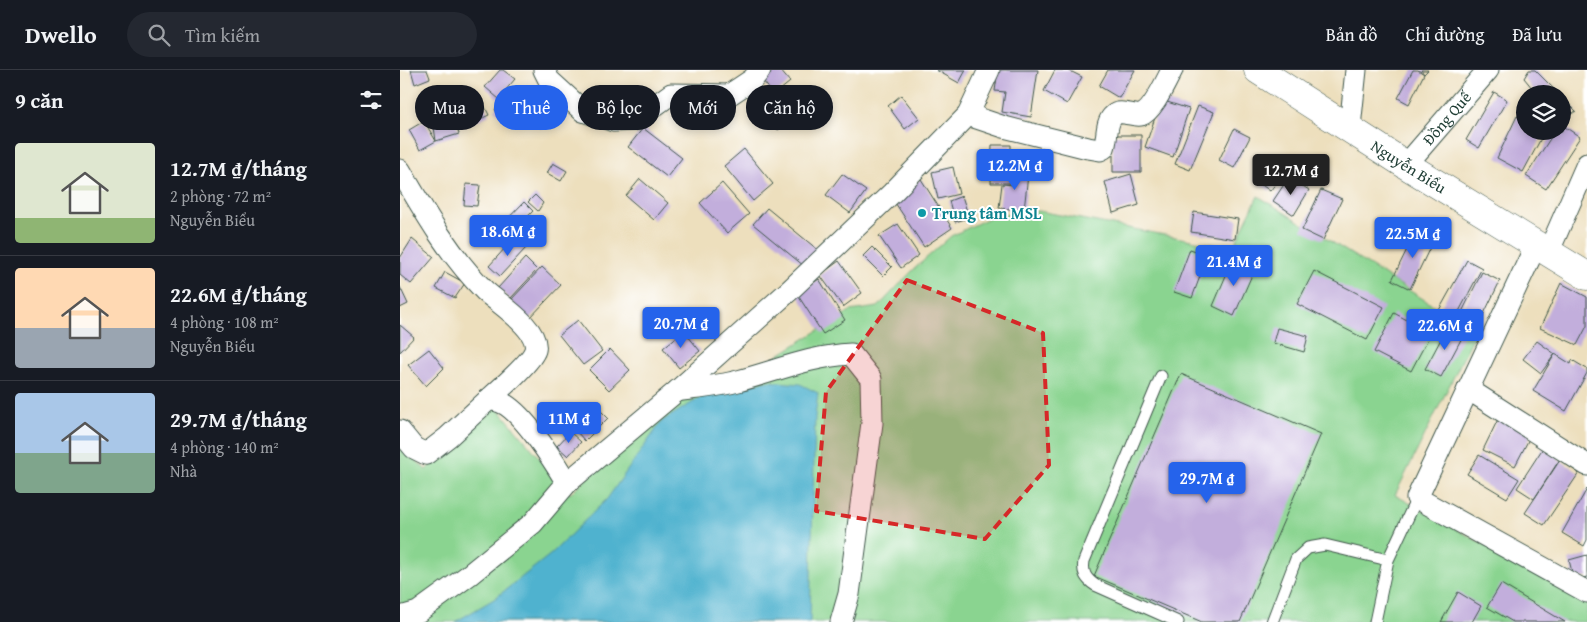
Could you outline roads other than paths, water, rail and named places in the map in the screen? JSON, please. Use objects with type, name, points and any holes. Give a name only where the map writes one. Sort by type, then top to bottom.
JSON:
[{"type":"street","points":[[544,70],[549,80],[583,111],[614,121],[635,120],[671,94],[730,95],[753,79],[760,70]]},
{"type":"street","points":[[400,618],[418,612],[526,529],[567,483],[677,391],[790,290],[892,193],[968,115],[989,70]]},
{"type":"street","points":[[968,115],[1004,128],[1100,150],[1106,145],[1108,129],[1113,116],[1117,113],[1141,115],[1150,109],[1172,70]]},
{"type":"street","name":"Nguyễn Biểu","points":[[1258,70],[1350,127],[1406,165],[1587,276]]},
{"type":"street","points":[[1350,127],[1356,70]]},
{"type":"street","name":"Đồng Quế","points":[[1406,165],[1488,70]]},
{"type":"street","points":[[1587,164],[1468,389],[1417,498],[1587,592]]},
{"type":"street","points":[[400,170],[454,256],[486,292],[527,327],[535,342],[535,351],[530,359],[448,438],[426,454],[414,448],[400,431]]},
{"type":"street","points":[[677,391],[737,382],[809,360],[851,354],[871,380],[872,423],[850,594],[841,622]]},
{"type":"street","points":[[1468,389],[1587,466]]},
{"type":"street","points":[[488,400],[499,401],[510,408],[545,447],[567,483]]},
{"type":"lane","points":[[1161,376],[1084,561],[1083,572],[1087,580],[1095,585],[1178,622]]},
{"type":"lane","points":[[1375,622],[1388,560],[1417,498]]},
{"type":"lane","points":[[1272,622],[1296,559],[1308,548],[1328,545],[1388,560]]},
{"type":"water","points":[[768,381],[800,384],[818,393],[815,417],[810,622],[455,622],[494,599],[551,554],[607,499],[662,421],[710,392]]},
{"type":"place","name":"Trung tâm MSL","points":[[922,213]]}]
